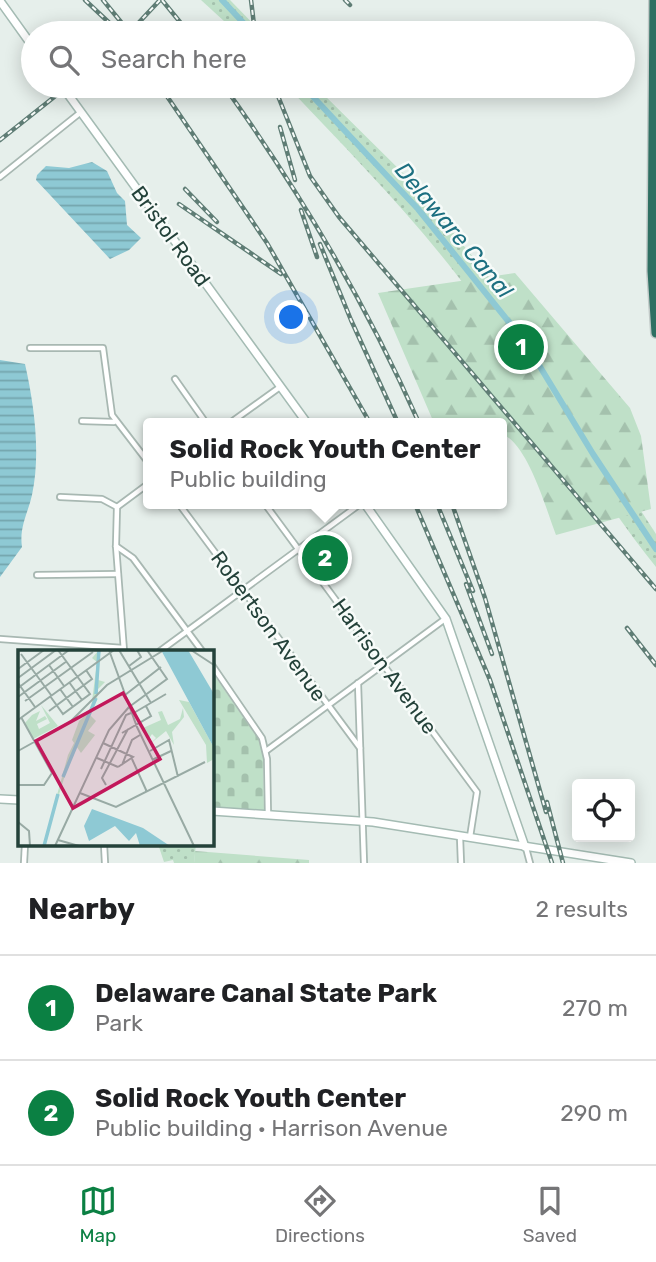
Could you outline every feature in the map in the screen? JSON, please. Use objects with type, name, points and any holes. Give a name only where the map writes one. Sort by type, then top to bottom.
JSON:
[{"type":"highway","points":[[654,0],[652,271],[656,333]]},
{"type":"main road","points":[[0,1],[21,30]]},
{"type":"main road","name":"Bristol Road","points":[[71,98],[303,418]]},
{"type":"main road","points":[[369,509],[446,619],[525,847]]},
{"type":"main road","points":[[0,799],[18,800]]},
{"type":"main road","points":[[214,811],[364,822],[631,863]]},
{"type":"street","points":[[0,177],[81,112]]},
{"type":"street","points":[[30,348],[103,349],[109,405],[115,422],[123,428],[143,455]]},
{"type":"street","points":[[174,379],[202,418]]},
{"type":"street","points":[[237,418],[281,387]]},
{"type":"street","points":[[82,421],[115,422]]},
{"type":"street","points":[[117,507],[143,488]]},
{"type":"street","points":[[60,496],[102,499],[117,507]]},
{"type":"street","points":[[0,639],[71,643],[124,650],[116,546],[117,507]]},
{"type":"street","name":"Robertson Avenue","points":[[183,509],[360,748]]},
{"type":"street","name":"Harrison Avenue","points":[[269,509],[477,792],[470,837]]},
{"type":"street","points":[[161,650],[353,509]]},
{"type":"street","points":[[116,546],[133,558],[201,650]]},
{"type":"street","points":[[37,575],[118,574]]},
{"type":"street","points":[[266,751],[446,619]]},
{"type":"street","points":[[70,650],[71,643]]},
{"type":"street","points":[[214,668],[258,731],[266,751],[268,814]]},
{"type":"street","points":[[358,682],[364,863]]},
{"type":"street","points":[[460,836],[461,863]]},
{"type":"street","points":[[525,847],[530,863]]},
{"type":"green space","points":[[201,0],[230,0],[250,21],[224,21]]},
{"type":"green space","points":[[298,98],[327,98],[414,184],[493,282],[656,534],[656,567],[608,502],[474,298],[431,242]]},
{"type":"green space","points":[[515,273],[630,408],[641,436],[651,509],[556,535],[528,463],[507,437],[507,418],[432,418],[378,293]]},
{"type":"green space","points":[[214,675],[260,741],[263,754],[264,810],[214,807]]},
{"type":"green space","points":[[159,846],[196,846],[194,863],[174,863],[173,860],[164,862]]},
{"type":"green space","points":[[195,851],[309,860],[309,863],[194,863]]},
{"type":"water","points":[[92,162],[107,171],[117,193],[125,201],[127,225],[141,238],[129,250],[110,259],[36,180],[46,166],[69,168]]},
{"type":"water","points":[[0,360],[25,364],[34,412],[36,462],[32,495],[23,527],[22,547],[0,577]]},
{"type":"waterway","name":"Delaware Canal","points":[[222,0],[242,21]]},
{"type":"waterway","name":"Delaware Canal","points":[[314,98],[418,209],[525,342],[593,454],[656,549]]},
{"type":"railway","points":[[85,0],[107,21]]},
{"type":"railway","points":[[103,0],[120,21]]},
{"type":"railway","points":[[140,21],[160,0]]},
{"type":"railway","points":[[162,0],[179,21]]},
{"type":"railway","points":[[251,0],[254,21]]},
{"type":"railway","points":[[345,0],[350,5]]},
{"type":"railway","points":[[0,140],[53,98]]},
{"type":"railway","points":[[168,98],[267,243],[367,418]]},
{"type":"railway","points":[[232,98],[279,166],[330,249],[377,335],[417,418]]},
{"type":"railway","points":[[279,98],[310,176],[339,217],[656,589]]},
{"type":"railway","points":[[280,127],[295,180]]},
{"type":"railway","points":[[185,189],[217,222]]},
{"type":"railway","points":[[179,204],[281,274]]},
{"type":"railway","points":[[301,210],[317,257]]},
{"type":"railway","points":[[320,244],[396,418]]},
{"type":"railway","points":[[417,509],[490,680],[552,863]]},
{"type":"railway","points":[[439,509],[473,591]]},
{"type":"railway","points":[[454,509],[485,598],[546,812]]},
{"type":"railway","points":[[466,584],[492,654]]},
{"type":"railway","points":[[627,628],[656,665]]},
{"type":"railway","points":[[547,802],[563,863]]},
{"type":"place","name":"Delaware Canal State Park","points":[[521,347]]},
{"type":"place","name":"Solid Rock Youth Center","points":[[325,558]]}]
